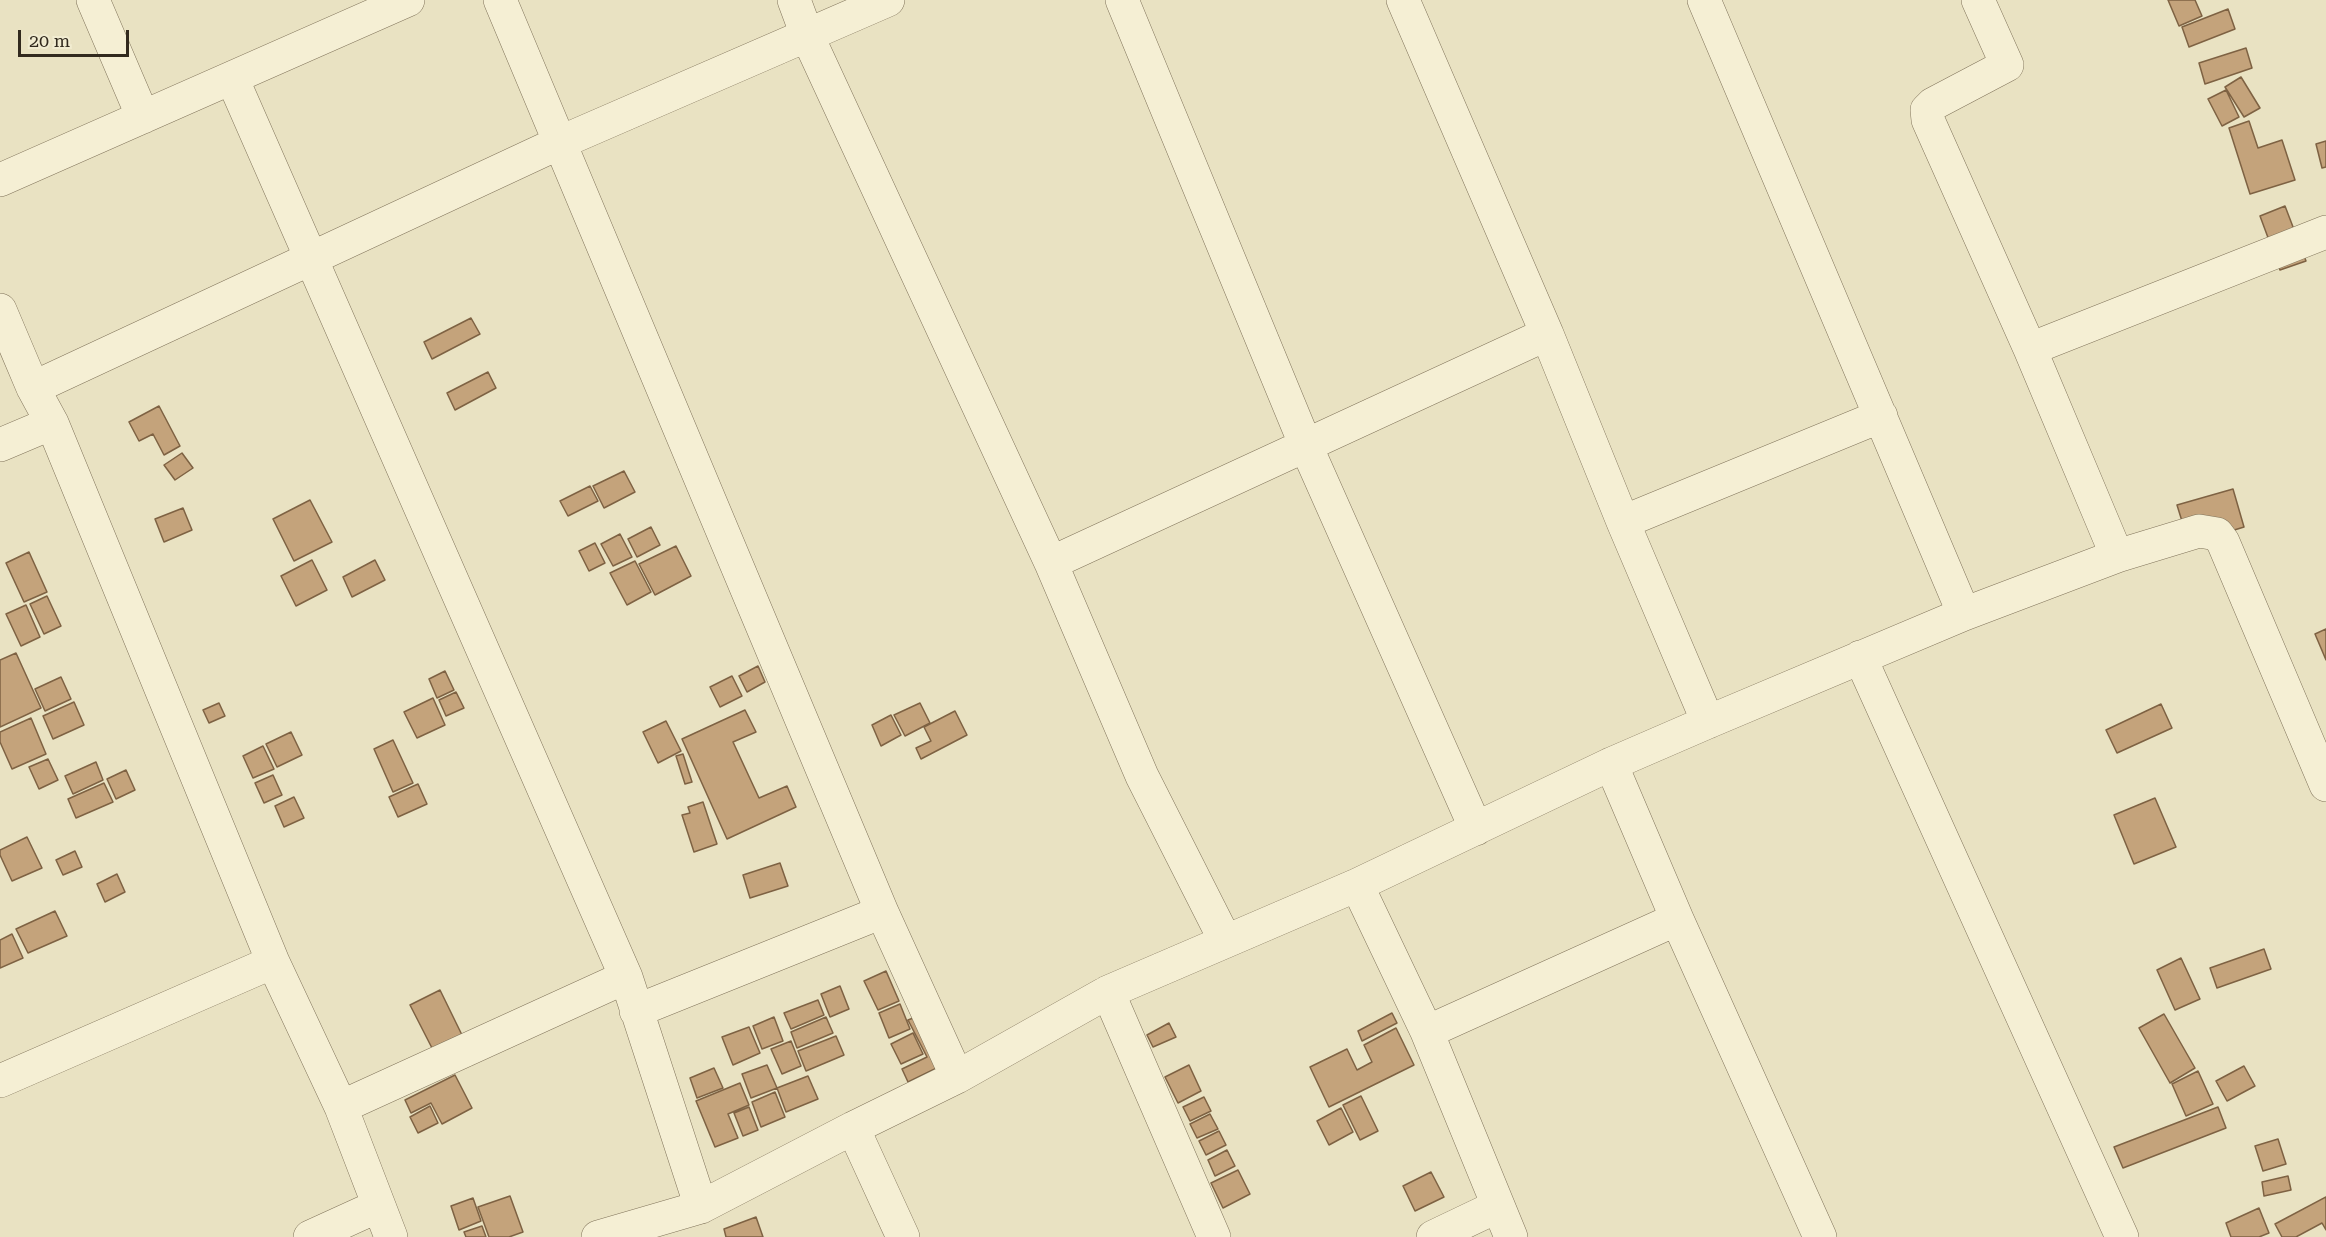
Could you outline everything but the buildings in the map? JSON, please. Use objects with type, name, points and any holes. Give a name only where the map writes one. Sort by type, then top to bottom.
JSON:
[{"type":"street","points":[[93,0],[143,117]]},
{"type":"street","points":[[0,180],[408,0]]},
{"type":"street","points":[[500,0],[882,912],[957,1077]]},
{"type":"street","points":[[794,0],[807,35],[1051,563],[1142,776],[1225,940]]},
{"type":"street","points":[[33,388],[561,142],[888,0]]},
{"type":"street","points":[[1122,0],[1306,446],[1476,829]]},
{"type":"street","points":[[1403,0],[1547,334],[1623,522],[1708,722]]},
{"type":"street","points":[[1704,0],[1964,614]]},
{"type":"street","points":[[1978,0],[2007,65],[1933,104],[1927,110],[1928,120],[2030,349],[2116,556]]},
{"type":"street","points":[[232,78],[626,977],[701,1207]]},
{"type":"street","points":[[2030,349],[2326,232]]},
{"type":"street","points":[[0,310],[33,388],[52,423],[273,962],[341,1107],[391,1237]]},
{"type":"street","points":[[1051,563],[1547,334]]},
{"type":"street","points":[[1623,522],[1881,416]]},
{"type":"street","points":[[0,446],[52,423]]},
{"type":"street","points":[[598,1237],[701,1207],[957,1077],[1108,992],[1357,885],[1611,764],[1964,614],[2116,556],[2199,531],[2217,534],[2223,542],[2316,735],[2326,785]]},
{"type":"street","points":[[1860,657],[2122,1237]]},
{"type":"street","points":[[1611,764],[1677,919],[1820,1237]]},
{"type":"street","points":[[1357,885],[1427,1032],[1511,1237]]},
{"type":"street","points":[[636,1011],[882,912]]},
{"type":"street","points":[[1427,1032],[1677,919]]},
{"type":"street","points":[[0,1081],[273,962]]},
{"type":"street","points":[[341,1107],[626,977]]},
{"type":"street","points":[[1108,992],[1214,1237]]},
{"type":"street","points":[[853,1128],[903,1237]]},
{"type":"street","points":[[310,1237],[378,1206]]},
{"type":"street","points":[[1433,1237],[1498,1206]]}]
